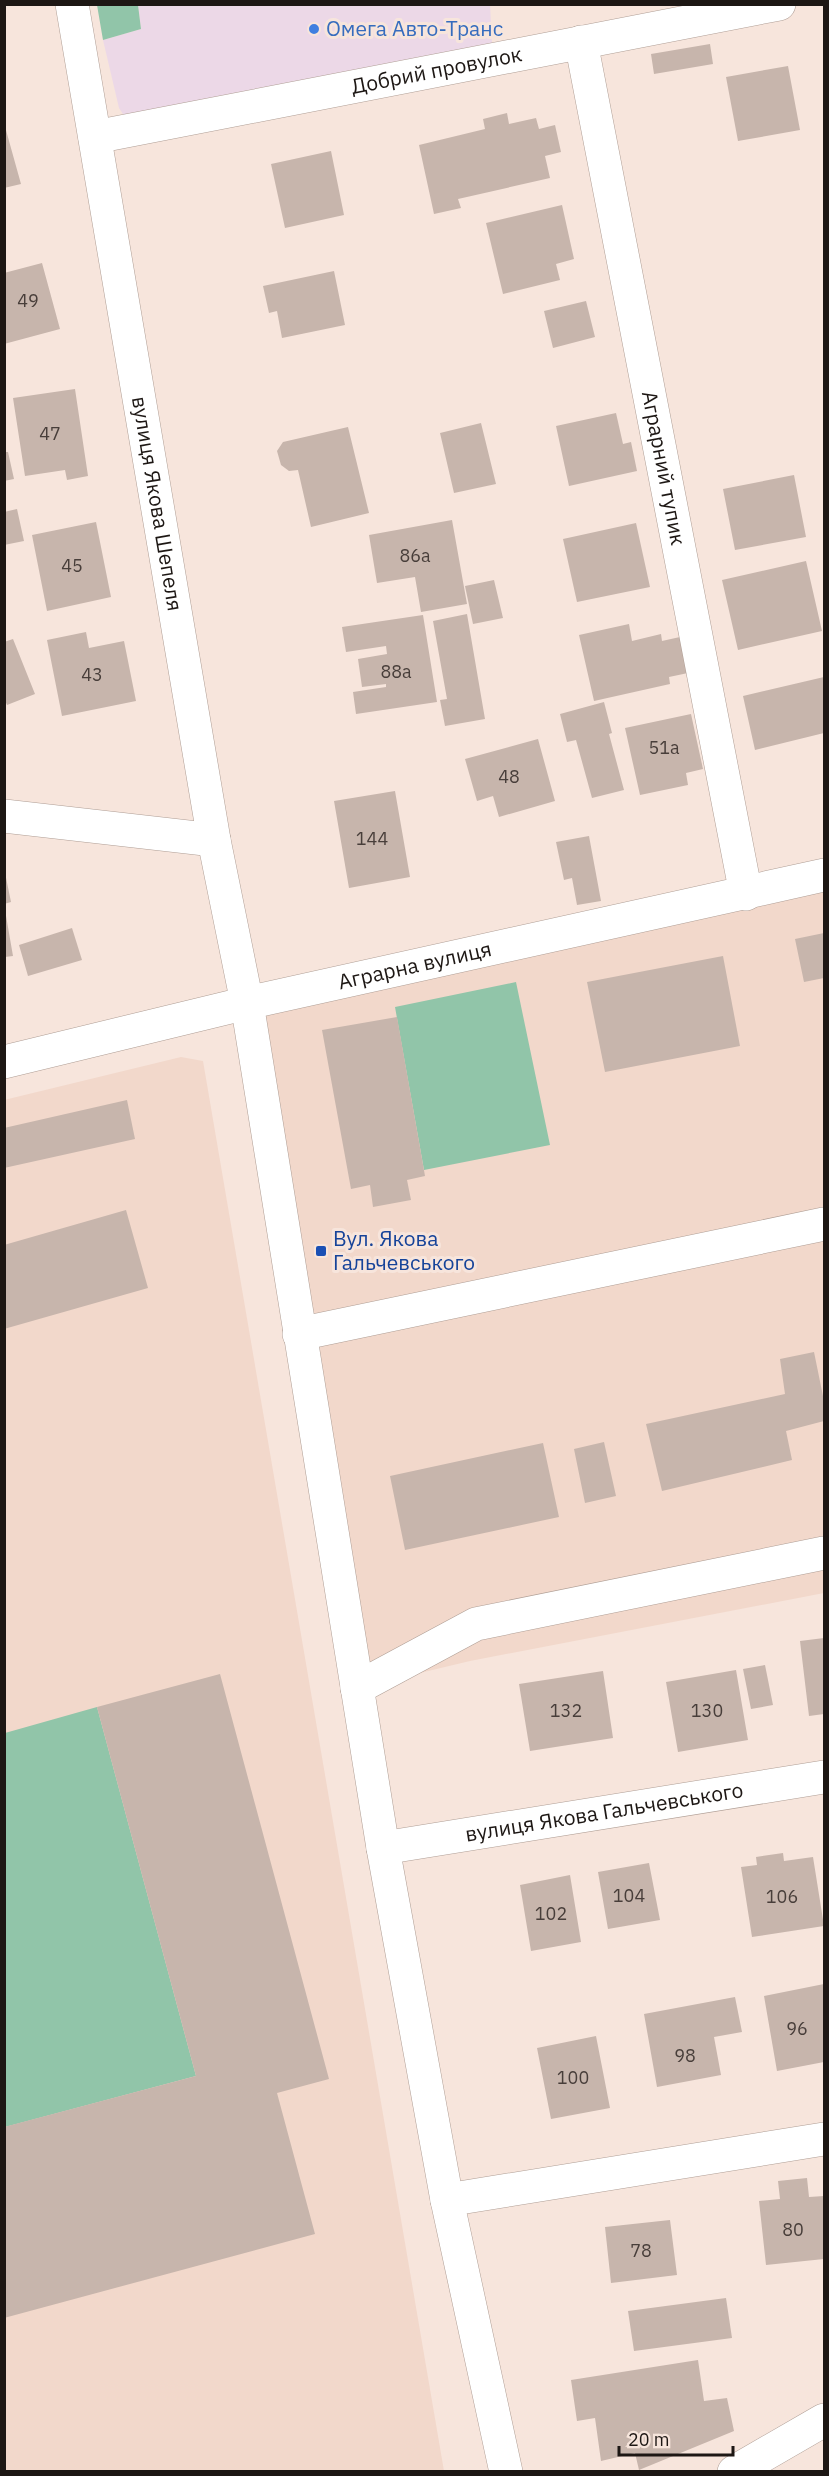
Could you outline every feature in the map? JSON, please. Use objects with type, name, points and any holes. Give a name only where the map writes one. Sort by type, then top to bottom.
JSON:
[{"type":"street","name":"вулиця Якова Шепеля","points":[[72,4],[214,840],[247,1004],[383,1848],[447,2200],[506,2472]]},
{"type":"street","name":"Добрий провулок","points":[[95,137],[779,4]]},
{"type":"street","name":"Аграрний тупик","points":[[581,42],[746,894]]},
{"type":"street","points":[[4,816],[214,840]]},
{"type":"street","name":"Аграрна вулиця","points":[[4,1062],[247,1004],[825,875]]},
{"type":"street","points":[[299,1334],[825,1224]]},
{"type":"street","points":[[357,1688],[476,1624],[825,1553]]},
{"type":"street","name":"вулиця Якова Гальчевського","points":[[383,1848],[825,1777]]},
{"type":"street","points":[[447,2200],[825,2139]]},
{"type":"street","points":[[734,2472],[825,2420]]},
{"type":"shaded area","points":[[490,4],[492,43],[125,117],[119,108],[103,40],[141,29],[138,5]]},
{"type":"shaded area","points":[[824,875],[824,1593],[470,1661],[357,1688],[247,1004]]},
{"type":"shaded area","points":[[181,1057],[203,1061],[444,2471],[5,2471],[4,1100]]},
{"type":"green space","points":[[97,5],[138,5],[141,29],[103,40]]},
{"type":"green space","points":[[516,982],[550,1145],[424,1170],[395,1007]]},
{"type":"green space","points":[[97,1707],[196,2076],[5,2127],[5,1733]]},
{"type":"building","points":[[710,44],[713,64],[654,74],[651,54]]},
{"type":"building","points":[[788,66],[800,130],[738,141],[726,77]]},
{"type":"building","points":[[507,113],[509,124],[536,118],[539,129],[555,125],[561,152],[545,156],[550,178],[458,199],[461,208],[434,214],[419,145],[485,129],[483,119]]},
{"type":"building","points":[[4,123],[21,184],[4,188]]},
{"type":"building","points":[[331,151],[344,215],[285,228],[271,164]]},
{"type":"building","points":[[562,205],[574,259],[556,264],[560,280],[503,294],[486,223]]},
{"type":"building","points":[[42,263],[60,329],[4,344],[4,273]]},
{"type":"building","points":[[334,271],[345,325],[282,338],[277,311],[269,313],[263,286]]},
{"type":"building","points":[[586,301],[595,337],[553,348],[544,311]]},
{"type":"building","points":[[75,389],[88,476],[67,480],[65,470],[25,476],[13,398]]},
{"type":"building","points":[[616,413],[623,444],[631,442],[637,471],[569,486],[556,426]]},
{"type":"building","points":[[481,423],[496,484],[454,493],[440,433]]},
{"type":"building","points":[[348,427],[369,513],[311,527],[298,470],[289,471],[281,465],[277,451],[283,442]]},
{"type":"building","points":[[4,452],[8,452],[14,479],[4,481]]},
{"type":"building","points":[[794,475],[806,537],[735,550],[723,489]]},
{"type":"building","points":[[17,509],[24,541],[4,545],[4,512]]},
{"type":"building","points":[[452,520],[467,604],[421,612],[415,577],[377,583],[369,535]]},
{"type":"building","points":[[96,522],[111,597],[47,611],[32,535]]},
{"type":"building","points":[[636,523],[650,587],[577,602],[563,539]]},
{"type":"building","points":[[806,561],[822,631],[738,650],[722,580]]},
{"type":"building","points":[[494,580],[503,618],[473,624],[465,586]]},
{"type":"building","points":[[467,614],[485,719],[445,726],[440,700],[447,699],[433,621]]},
{"type":"building","points":[[423,615],[437,702],[356,714],[353,692],[386,687],[386,684],[362,687],[358,659],[387,654],[386,646],[346,652],[342,627]]},
{"type":"building","points":[[629,624],[632,641],[661,634],[662,641],[680,637],[688,673],[669,677],[670,684],[594,701],[579,635]]},
{"type":"building","points":[[86,632],[89,648],[124,641],[136,701],[62,716],[47,640]]},
{"type":"building","points":[[13,639],[35,694],[7,705],[4,698],[4,642]]},
{"type":"building","points":[[824,677],[824,733],[755,750],[743,696]]},
{"type":"building","points":[[604,702],[612,733],[609,734],[624,790],[592,798],[576,740],[567,742],[560,714]]},
{"type":"building","points":[[691,714],[703,769],[686,773],[688,785],[640,795],[625,728]]},
{"type":"building","points":[[538,739],[555,801],[499,817],[493,796],[477,801],[465,759]]},
{"type":"building","points":[[395,791],[410,877],[349,888],[334,801]]},
{"type":"building","points":[[589,836],[601,901],[577,905],[572,878],[564,880],[556,842]]},
{"type":"building","points":[[4,868],[11,902],[4,904]]},
{"type":"building","points":[[5,910],[13,956],[5,957]]},
{"type":"building","points":[[72,928],[82,960],[28,976],[19,945]]},
{"type":"building","points":[[824,933],[824,978],[804,982],[795,939]]},
{"type":"building","points":[[723,956],[740,1046],[605,1072],[587,982]]},
{"type":"building","points":[[397,1017],[425,1176],[407,1180],[411,1200],[373,1207],[370,1185],[351,1189],[322,1030]]},
{"type":"building","points":[[127,1100],[135,1139],[4,1168],[4,1128]]},
{"type":"building","points":[[126,1210],[148,1288],[4,1329],[4,1245]]},
{"type":"building","points":[[814,1352],[824,1401],[824,1421],[786,1431],[792,1460],[662,1491],[646,1424],[785,1394],[780,1359]]},
{"type":"building","points":[[604,1442],[616,1496],[585,1503],[574,1449]]},
{"type":"building","points":[[543,1443],[559,1517],[405,1550],[390,1476]]},
{"type":"building","points":[[824,1638],[824,1714],[809,1716],[800,1641]]},
{"type":"building","points":[[765,1665],[773,1705],[751,1709],[743,1669]]},
{"type":"building","points":[[736,1670],[748,1740],[678,1752],[666,1682]]},
{"type":"building","points":[[603,1671],[613,1738],[530,1751],[519,1684]]},
{"type":"building","points":[[220,1674],[329,2079],[277,2093],[315,2234],[4,2318],[4,2127],[196,2076],[97,1707]]},
{"type":"building","points":[[783,1853],[784,1861],[813,1857],[824,1926],[752,1937],[741,1867],[757,1865],[756,1857]]},
{"type":"building","points":[[649,1863],[660,1920],[608,1929],[598,1872]]},
{"type":"building","points":[[570,1875],[581,1942],[531,1951],[520,1885]]},
{"type":"building","points":[[824,1984],[824,2062],[777,2071],[764,1996]]},
{"type":"building","points":[[735,1997],[742,2032],[714,2037],[721,2075],[657,2087],[644,2014]]},
{"type":"building","points":[[596,2036],[610,2108],[551,2119],[537,2048]]},
{"type":"building","points":[[807,2178],[809,2197],[824,2196],[824,2259],[766,2265],[759,2201],[780,2199],[778,2181]]},
{"type":"building","points":[[670,2220],[677,2275],[611,2283],[605,2227]]},
{"type":"building","points":[[726,2298],[732,2338],[634,2351],[628,2311]]},
{"type":"building","points":[[698,2360],[704,2401],[727,2398],[734,2431],[639,2470],[635,2453],[601,2461],[595,2418],[577,2421],[571,2380]]},
{"type":"place","name":"Омега Авто-Транс","points":[[314,29]]},
{"type":"place","name":"Вул. Якова Гальчевського","points":[[321,1251]]}]
